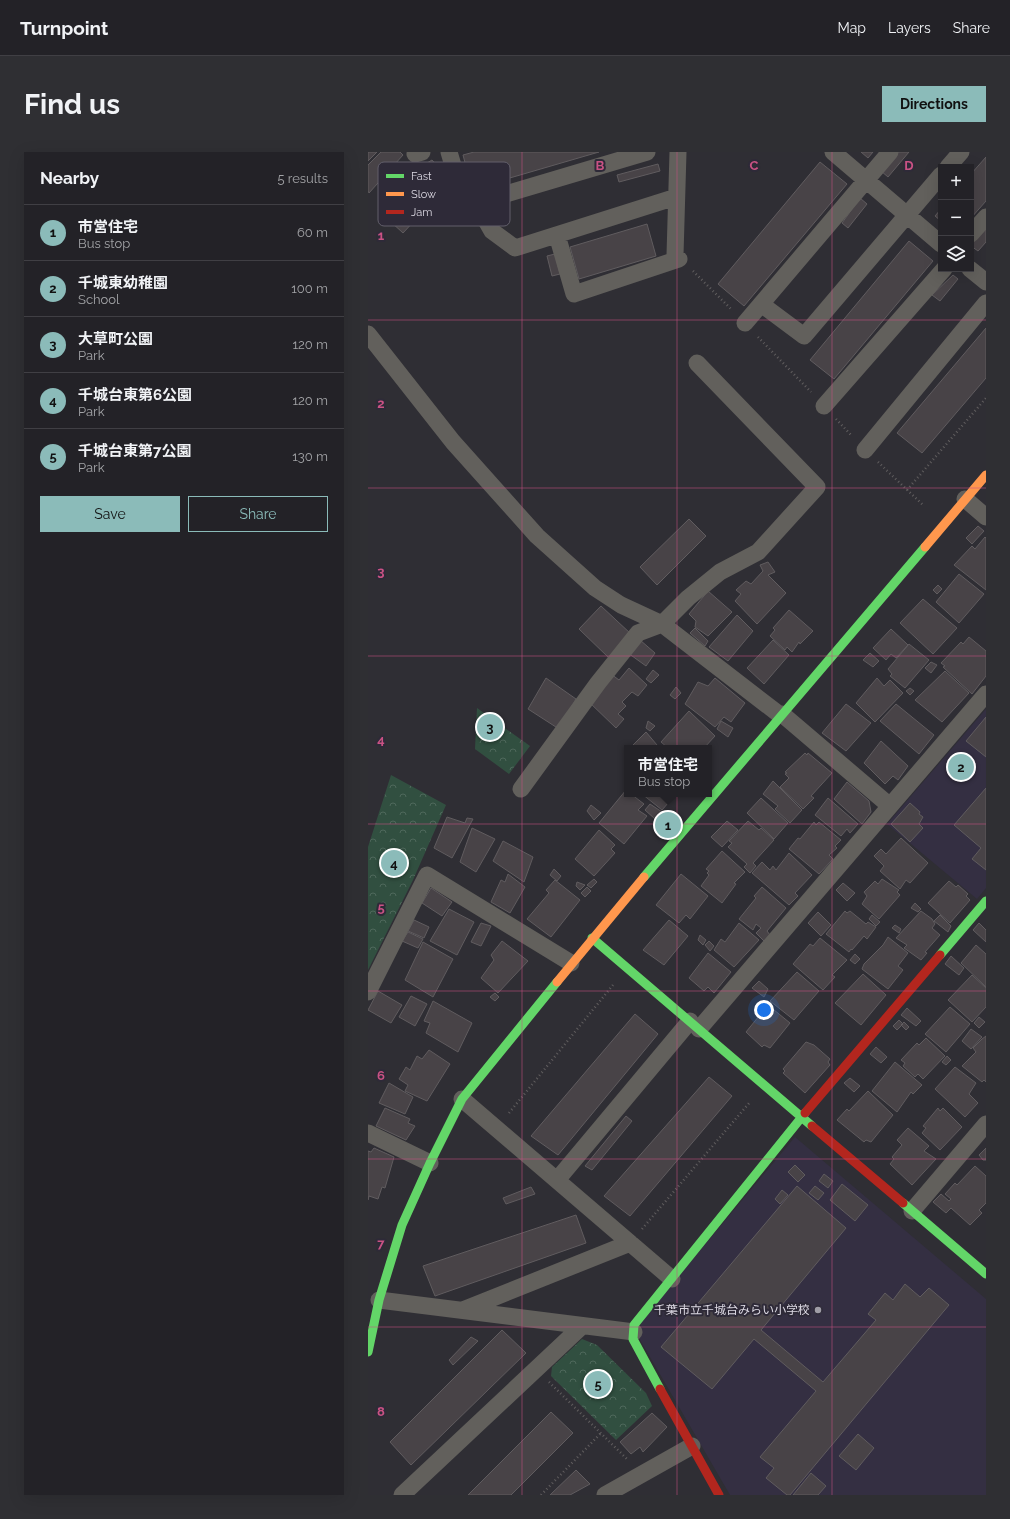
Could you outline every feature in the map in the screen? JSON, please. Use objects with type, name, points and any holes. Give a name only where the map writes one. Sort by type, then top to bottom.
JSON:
[{"type":"street","points":[[448,152],[451,162]]},
{"type":"street","points":[[510,193],[646,152]]},
{"type":"street","points":[[557,235],[574,294],[677,257],[676,197],[678,152]]},
{"type":"street","points":[[833,152],[938,242]]},
{"type":"street","points":[[745,323],[890,152]]},
{"type":"street","points":[[951,164],[961,152]]},
{"type":"street","points":[[761,304],[804,336],[938,178]]},
{"type":"street","points":[[489,226],[492,231],[515,248],[676,197]]},
{"type":"street","points":[[974,231],[986,217]]},
{"type":"street","points":[[824,406],[941,272]]},
{"type":"street","points":[[974,272],[986,282]]},
{"type":"street","points":[[865,450],[986,304]]},
{"type":"street","points":[[368,334],[453,442],[537,536],[595,588],[621,605],[662,624],[781,715],[890,806]]},
{"type":"street","points":[[521,789],[598,683],[638,633],[662,624],[688,598],[720,572],[758,552],[817,487],[697,363]]},
{"type":"street","points":[[712,796],[986,475]]},
{"type":"street","points":[[965,499],[986,517]]},
{"type":"street","points":[[557,1180],[890,806],[986,694]]},
{"type":"street","points":[[368,1352],[378,1300],[402,1225],[430,1162],[462,1098],[571,963],[712,797]]},
{"type":"street","points":[[368,992],[427,875],[571,963]]},
{"type":"street","points":[[719,1495],[638,1350],[633,1339],[634,1325],[802,1116],[986,901]]},
{"type":"street","points":[[592,938],[986,1274]]},
{"type":"street","points":[[462,1098],[672,1278]]},
{"type":"street","points":[[912,1211],[986,1124]]},
{"type":"street","points":[[368,1133],[430,1162]]},
{"type":"street","points":[[461,1311],[630,1243]]},
{"type":"street","points":[[378,1300],[634,1332]]},
{"type":"street","points":[[402,1495],[582,1326]]},
{"type":"street","points":[[605,1495],[692,1446]]},
{"type":"path","points":[[677,257],[745,323],[865,450],[924,506]]},
{"type":"path","points":[[907,490],[986,398]]},
{"type":"path","points":[[497,1128],[628,968]]},
{"type":"path","points":[[630,1243],[765,1085]]},
{"type":"path","points":[[536,1369],[642,1474]]},
{"type":"path","points":[[541,1495],[601,1433]]},
{"type":"shaded area","points":[[986,709],[986,888],[977,899],[887,824]]},
{"type":"shaded area","name":"千葉市立千城台みらい小学校","points":[[795,1137],[986,1299],[986,1495],[730,1495],[639,1338],[641,1321]]},
{"type":"green space","points":[[477,708],[530,746],[509,774],[475,749]]},
{"type":"green space","points":[[391,775],[446,805],[413,880],[368,970],[368,847]]},
{"type":"green space","points":[[582,1339],[597,1345],[646,1393],[652,1406],[616,1440],[551,1376],[552,1367]]},
{"type":"building","points":[[368,152],[377,152],[368,161]]},
{"type":"building","points":[[381,152],[400,152],[403,155],[397,162],[378,162],[378,183],[369,193],[368,165]]},
{"type":"building","points":[[474,152],[599,152],[510,178],[510,162],[465,162],[463,155]]},
{"type":"building","points":[[861,152],[873,152],[868,158]]},
{"type":"building","points":[[898,152],[909,152],[888,177],[881,171]]},
{"type":"building","points":[[986,157],[986,201],[974,215],[974,200],[974,171]]},
{"type":"building","points":[[820,162],[847,184],[744,306],[718,284]]},
{"type":"building","points":[[658,164],[660,171],[619,182],[617,175]]},
{"type":"building","points":[[860,198],[867,204],[848,228],[842,223]]},
{"type":"building","points":[[647,224],[656,256],[579,279],[570,247]]},
{"type":"building","points":[[395,226],[410,226],[403,233]]},
{"type":"building","points":[[986,226],[986,242],[978,251],[974,248],[974,240]]},
{"type":"building","points":[[909,241],[933,261],[834,379],[810,360]]},
{"type":"building","points":[[555,254],[560,274],[552,276],[547,256]]},
{"type":"building","points":[[953,275],[958,279],[940,301],[932,295]]},
{"type":"building","points":[[986,328],[986,378],[922,453],[897,433]]},
{"type":"building","points":[[689,519],[706,536],[657,585],[640,567]]},
{"type":"building","points":[[978,526],[984,531],[972,544],[966,538]]},
{"type":"building","points":[[985,537],[986,590],[954,565],[972,546],[975,549]]},
{"type":"building","points":[[768,562],[775,572],[768,575],[786,593],[757,624],[735,601],[741,594],[736,590],[746,581],[751,584],[763,571],[760,565]]},
{"type":"building","points":[[959,574],[984,594],[959,623],[936,602]]},
{"type":"building","points":[[938,585],[942,589],[937,594],[933,590]]},
{"type":"building","points":[[708,591],[732,612],[708,636],[695,627],[696,621],[689,614]]},
{"type":"building","points":[[923,599],[957,628],[933,654],[900,623]]},
{"type":"building","points":[[601,606],[631,634],[609,658],[579,629]]},
{"type":"building","points":[[789,610],[813,631],[800,644],[799,642],[792,652],[787,647],[785,650],[770,636],[775,630],[773,628]]},
{"type":"building","points":[[737,615],[753,631],[728,661],[709,647]]},
{"type":"building","points":[[695,628],[708,641],[705,646],[690,633]]},
{"type":"building","points":[[891,629],[908,645],[896,658],[891,654],[886,660],[873,648]]},
{"type":"building","points":[[969,637],[986,651],[986,676],[972,694],[943,667],[945,666],[941,663],[961,642],[963,644]]},
{"type":"building","points":[[640,640],[655,653],[646,666],[628,653]]},
{"type":"building","points":[[773,640],[789,655],[764,684],[747,668]]},
{"type":"building","points":[[909,644],[929,660],[905,688],[890,676],[892,674],[888,669]]},
{"type":"building","points":[[870,653],[879,661],[873,667],[863,660]]},
{"type":"building","points":[[931,662],[937,665],[931,673],[925,668]]},
{"type":"building","points":[[629,668],[647,685],[638,696],[632,692],[622,702],[626,706],[618,714],[624,719],[616,728],[588,701],[611,674],[619,680]]},
{"type":"building","points":[[653,670],[659,675],[651,683],[646,679]]},
{"type":"building","points":[[945,671],[969,693],[942,722],[915,700]]},
{"type":"building","points":[[546,678],[576,699],[559,729],[528,709]]},
{"type":"building","points":[[715,678],[745,703],[731,722],[724,717],[715,727],[685,704],[698,682],[708,686]]},
{"type":"building","points":[[877,678],[884,686],[890,680],[903,693],[875,722],[856,703]]},
{"type":"building","points":[[676,687],[681,693],[675,699],[670,695]]},
{"type":"building","points":[[910,688],[914,691],[910,695],[906,691]]},
{"type":"building","points":[[846,704],[871,723],[846,751],[822,733]]},
{"type":"building","points":[[896,704],[934,735],[919,754],[880,721]]},
{"type":"building","points":[[689,711],[715,736],[707,745],[664,745],[661,742]]},
{"type":"building","points":[[986,717],[986,757],[966,741]]},
{"type":"building","points":[[648,721],[655,726],[650,731],[646,728]]},
{"type":"building","points":[[721,721],[733,728],[728,737],[717,729]]},
{"type":"building","points":[[646,732],[657,745],[633,745]]},
{"type":"building","points":[[881,741],[908,766],[898,780],[893,776],[885,784],[864,763]]},
{"type":"building","points":[[805,753],[807,755],[808,753],[832,773],[811,796],[814,798],[803,809],[780,787],[789,778],[785,772]]},
{"type":"building","points":[[773,781],[802,810],[790,823],[775,809],[778,806],[763,794]]},
{"type":"building","points":[[847,782],[869,801],[871,812],[862,824],[834,799]]},
{"type":"building","points":[[986,788],[986,870],[972,859],[981,848],[954,825]]},
{"type":"building","points":[[624,792],[624,797],[635,797],[644,804],[638,810],[647,816],[624,844],[599,823]]},
{"type":"building","points":[[646,797],[673,797],[662,810]]},
{"type":"building","points":[[761,798],[788,823],[774,839],[747,813]]},
{"type":"building","points":[[828,798],[858,824],[850,833],[847,829],[841,836],[815,815]]},
{"type":"building","points":[[910,803],[920,812],[919,814],[923,817],[919,824],[923,828],[910,842],[891,824]]},
{"type":"building","points":[[650,804],[662,812],[655,819],[645,810]]},
{"type":"building","points":[[591,805],[601,813],[594,820],[587,811]]},
{"type":"building","points":[[447,817],[465,823],[467,818],[473,819],[452,858],[434,848]]},
{"type":"building","points":[[727,821],[738,830],[722,847],[711,837]]},
{"type":"building","points":[[748,821],[759,830],[761,828],[774,840],[753,863],[756,866],[750,873],[744,867],[747,864],[728,847],[732,843],[729,841]]},
{"type":"building","points":[[814,822],[816,825],[819,822],[841,840],[835,846],[837,848],[829,855],[833,859],[819,874],[789,849],[798,838],[800,839]]},
{"type":"building","points":[[472,828],[495,839],[476,872],[460,862]]},
{"type":"building","points":[[599,830],[615,845],[611,849],[615,853],[594,876],[575,859]]},
{"type":"building","points":[[901,838],[928,863],[910,883],[906,880],[900,889],[880,871],[884,866],[874,856],[881,849],[886,854]]},
{"type":"building","points":[[503,841],[533,857],[524,882],[493,861]]},
{"type":"building","points":[[722,851],[745,872],[734,883],[736,884],[722,903],[701,886],[709,875],[707,873],[709,871],[706,869]]},
{"type":"building","points":[[789,853],[812,875],[795,893],[798,896],[789,905],[752,873],[762,862],[770,870],[773,866],[776,870]]},
{"type":"building","points":[[554,869],[561,876],[557,881],[550,875]]},
{"type":"building","points":[[508,874],[525,887],[510,913],[491,902],[501,880],[505,882]]},
{"type":"building","points":[[681,874],[708,896],[690,919],[686,915],[679,923],[656,905]]},
{"type":"building","points":[[594,879],[597,882],[591,888],[587,885]]},
{"type":"building","points":[[882,879],[899,890],[897,892],[900,895],[879,919],[862,904],[867,896],[864,892],[875,881],[878,884]]},
{"type":"building","points":[[555,880],[580,900],[551,937],[527,919],[549,893],[546,890]]},
{"type":"building","points":[[949,881],[956,887],[958,885],[968,894],[966,896],[970,900],[950,923],[928,903]]},
{"type":"building","points":[[577,882],[585,885],[580,890],[576,886]]},
{"type":"building","points":[[843,883],[855,893],[847,901],[836,890]]},
{"type":"building","points":[[587,887],[591,891],[585,897],[581,893]]},
{"type":"building","points":[[762,887],[786,908],[767,931],[770,935],[764,941],[756,933],[761,928],[756,924],[753,930],[739,919],[756,898],[754,896]]},
{"type":"building","points":[[431,888],[452,902],[442,916],[422,903]]},
{"type":"building","points":[[915,903],[921,909],[918,912],[911,908]]},
{"type":"building","points":[[449,909],[474,922],[457,955],[430,941]]},
{"type":"building","points":[[845,911],[847,913],[850,911],[866,924],[868,922],[876,927],[867,939],[864,936],[849,952],[826,934]]},
{"type":"building","points":[[921,911],[932,919],[935,924],[932,928],[940,935],[925,952],[927,953],[921,960],[904,948],[907,945],[896,938]]},
{"type":"building","points":[[818,912],[831,925],[821,936],[808,923]]},
{"type":"building","points":[[872,915],[880,922],[876,926],[869,919]]},
{"type":"building","points":[[940,915],[951,926],[948,932],[934,921]]},
{"type":"building","points":[[414,920],[429,927],[424,938],[408,931]]},
{"type":"building","points":[[669,920],[688,936],[664,965],[643,950]]},
{"type":"building","points":[[481,923],[491,926],[481,946],[471,942]]},
{"type":"building","points":[[739,923],[759,940],[734,967],[714,950],[721,939],[725,942]]},
{"type":"building","points":[[979,923],[986,930],[986,942],[973,930]]},
{"type":"building","points":[[895,925],[901,929],[899,933],[892,928]]},
{"type":"building","points":[[408,932],[423,939],[418,948],[402,941]]},
{"type":"building","points":[[700,935],[706,940],[703,945],[698,940]]},
{"type":"building","points":[[888,937],[908,953],[898,966],[903,970],[888,989],[862,969],[864,964],[883,945]]},
{"type":"building","points":[[820,938],[847,960],[832,975],[835,977],[823,990],[793,964],[810,944],[813,946]]},
{"type":"building","points":[[502,941],[528,961],[498,993],[481,978],[494,960],[491,955]]},
{"type":"building","points":[[709,941],[714,946],[710,951],[705,945]]},
{"type":"building","points":[[423,942],[453,959],[433,997],[405,980]]},
{"type":"building","points":[[976,945],[986,954],[986,987],[961,963]]},
{"type":"building","points":[[708,953],[731,972],[714,993],[708,987],[704,991],[689,978]]},
{"type":"building","points":[[855,954],[860,959],[855,964],[850,960]]},
{"type":"building","points":[[951,956],[964,968],[959,975],[945,964]]},
{"type":"building","points":[[797,972],[819,991],[794,1020],[770,1001]]},
{"type":"building","points":[[863,974],[886,995],[861,1025],[835,1003]]},
{"type":"building","points":[[972,975],[986,988],[986,1007],[972,1022],[948,1000]]},
{"type":"building","points":[[759,981],[768,989],[764,997],[752,988]]},
{"type":"building","points":[[378,991],[402,1005],[391,1023],[368,1010]]},
{"type":"building","points":[[495,993],[499,997],[495,1001],[490,997]]},
{"type":"building","points":[[411,996],[427,1004],[415,1026],[399,1017]]},
{"type":"building","points":[[433,1001],[472,1023],[458,1052],[426,1033],[430,1023],[424,1021]]},
{"type":"building","points":[[768,1005],[790,1023],[770,1048],[764,1045],[762,1047],[746,1032]]},
{"type":"building","points":[[950,1007],[970,1024],[946,1052],[925,1034]]},
{"type":"building","points":[[907,1008],[921,1021],[916,1026],[901,1015]]},
{"type":"building","points":[[635,1014],[658,1034],[558,1155],[531,1136]]},
{"type":"building","points":[[979,1017],[985,1022],[979,1028],[974,1023]]},
{"type":"building","points":[[899,1020],[903,1024],[897,1030],[893,1026]]},
{"type":"building","points":[[904,1022],[909,1027],[906,1030],[901,1025]]},
{"type":"building","points":[[971,1029],[982,1037],[971,1049],[962,1041]]},
{"type":"building","points":[[986,1036],[986,1082],[984,1080],[982,1082],[962,1066],[976,1052],[973,1048]]},
{"type":"building","points":[[926,1038],[945,1056],[923,1079],[918,1074],[915,1077],[903,1066],[905,1063],[901,1060],[917,1043],[919,1045]]},
{"type":"building","points":[[806,1042],[814,1045],[830,1059],[828,1062],[830,1065],[805,1093],[783,1073],[785,1071],[783,1069]]},
{"type":"building","points":[[876,1047],[887,1057],[881,1063],[870,1054]]},
{"type":"building","points":[[429,1050],[450,1064],[427,1101],[405,1091],[408,1085],[399,1079],[406,1067],[410,1070],[417,1056],[422,1059]]},
{"type":"building","points":[[947,1056],[951,1060],[946,1065],[942,1062]]},
{"type":"building","points":[[895,1062],[922,1085],[913,1094],[911,1092],[897,1112],[872,1091]]},
{"type":"building","points":[[955,1067],[976,1083],[969,1094],[978,1103],[965,1117],[935,1089]]},
{"type":"building","points":[[709,1077],[732,1096],[630,1216],[604,1196]]},
{"type":"building","points":[[850,1078],[860,1086],[854,1092],[844,1083]]},
{"type":"building","points":[[389,1083],[413,1097],[405,1114],[379,1103]]},
{"type":"building","points":[[868,1091],[893,1115],[871,1142],[866,1140],[864,1142],[837,1120],[847,1109],[849,1111]]},
{"type":"building","points":[[385,1108],[410,1119],[408,1123],[415,1126],[406,1140],[376,1126]]},
{"type":"building","points":[[938,1108],[940,1111],[943,1108],[962,1127],[940,1150],[922,1133],[926,1128],[923,1126]]},
{"type":"building","points":[[626,1116],[632,1121],[592,1170],[585,1166]]},
{"type":"building","points":[[908,1128],[929,1146],[924,1151],[936,1159],[912,1185],[890,1164],[894,1159],[892,1157],[902,1145],[897,1140]]},
{"type":"building","points":[[374,1148],[394,1157],[385,1188],[382,1187],[378,1199],[369,1196],[368,1200],[368,1151],[371,1152]]},
{"type":"building","points":[[986,1148],[986,1160],[983,1160],[979,1155]]},
{"type":"building","points":[[795,1165],[805,1175],[798,1182],[788,1172]]},
{"type":"building","points":[[975,1166],[986,1176],[986,1203],[979,1210],[982,1213],[970,1225],[951,1208],[946,1213],[933,1202],[941,1194],[949,1201],[951,1199],[945,1194],[955,1183],[957,1185]]},
{"type":"building","points":[[824,1174],[833,1181],[828,1188],[819,1181]]},
{"type":"building","points":[[842,1184],[868,1205],[855,1221],[830,1200]]},
{"type":"building","points":[[797,1186],[846,1228],[761,1330],[823,1382],[876,1320],[868,1314],[885,1293],[893,1300],[905,1284],[920,1297],[929,1288],[949,1305],[790,1495],[787,1495],[766,1478],[774,1468],[760,1457],[816,1391],[754,1339],[712,1389],[661,1347]]},
{"type":"building","points":[[815,1186],[824,1193],[818,1200],[809,1193]]},
{"type":"building","points":[[531,1187],[535,1194],[506,1204],[503,1198]]},
{"type":"building","points":[[782,1190],[788,1195],[780,1204],[775,1199]]},
{"type":"building","points":[[576,1215],[586,1243],[435,1296],[423,1266]]},
{"type":"building","points":[[502,1330],[526,1353],[411,1465],[390,1442]]},
{"type":"building","points":[[471,1337],[478,1341],[453,1365],[449,1360]]},
{"type":"building","points":[[551,1412],[573,1433],[511,1495],[468,1495]]},
{"type":"building","points":[[652,1413],[667,1427],[643,1452],[640,1447],[631,1454],[620,1442]]},
{"type":"building","points":[[858,1434],[874,1448],[856,1470],[839,1456]]},
{"type":"building","points":[[576,1470],[590,1484],[570,1495],[550,1495]]},
{"type":"building","points":[[811,1473],[826,1486],[818,1495],[793,1495]]},
{"type":"traffic: fast","points":[[644,877],[925,547]]},
{"type":"traffic: fast","points":[[940,955],[986,901]]},
{"type":"traffic: fast","points":[[592,938],[812,1126]]},
{"type":"traffic: fast","points":[[368,1352],[379,1300],[402,1225],[430,1163],[462,1099],[557,982]]},
{"type":"traffic: fast","points":[[660,1389],[633,1339],[634,1325],[805,1113]]},
{"type":"traffic: fast","points":[[903,1203],[986,1274]]},
{"type":"traffic: slow","points":[[925,547],[986,475]]},
{"type":"traffic: slow","points":[[557,982],[644,877]]},
{"type":"traffic: jam","points":[[805,1113],[940,955]]},
{"type":"traffic: jam","points":[[812,1126],[903,1203]]},
{"type":"traffic: jam","points":[[660,1389],[719,1495]]},
{"type":"place","name":"大草町公園","points":[[490,727]]},
{"type":"place","name":"千城東幼稚園","points":[[961,767]]},
{"type":"place","name":"市営住宅","points":[[668,825]]},
{"type":"place","name":"千城台東第6公園","points":[[394,863]]},
{"type":"place","name":"千葉市立千城台みらい小学校","points":[[818,1310]]},
{"type":"place","name":"千城台東第7公園","points":[[598,1384]]}]
